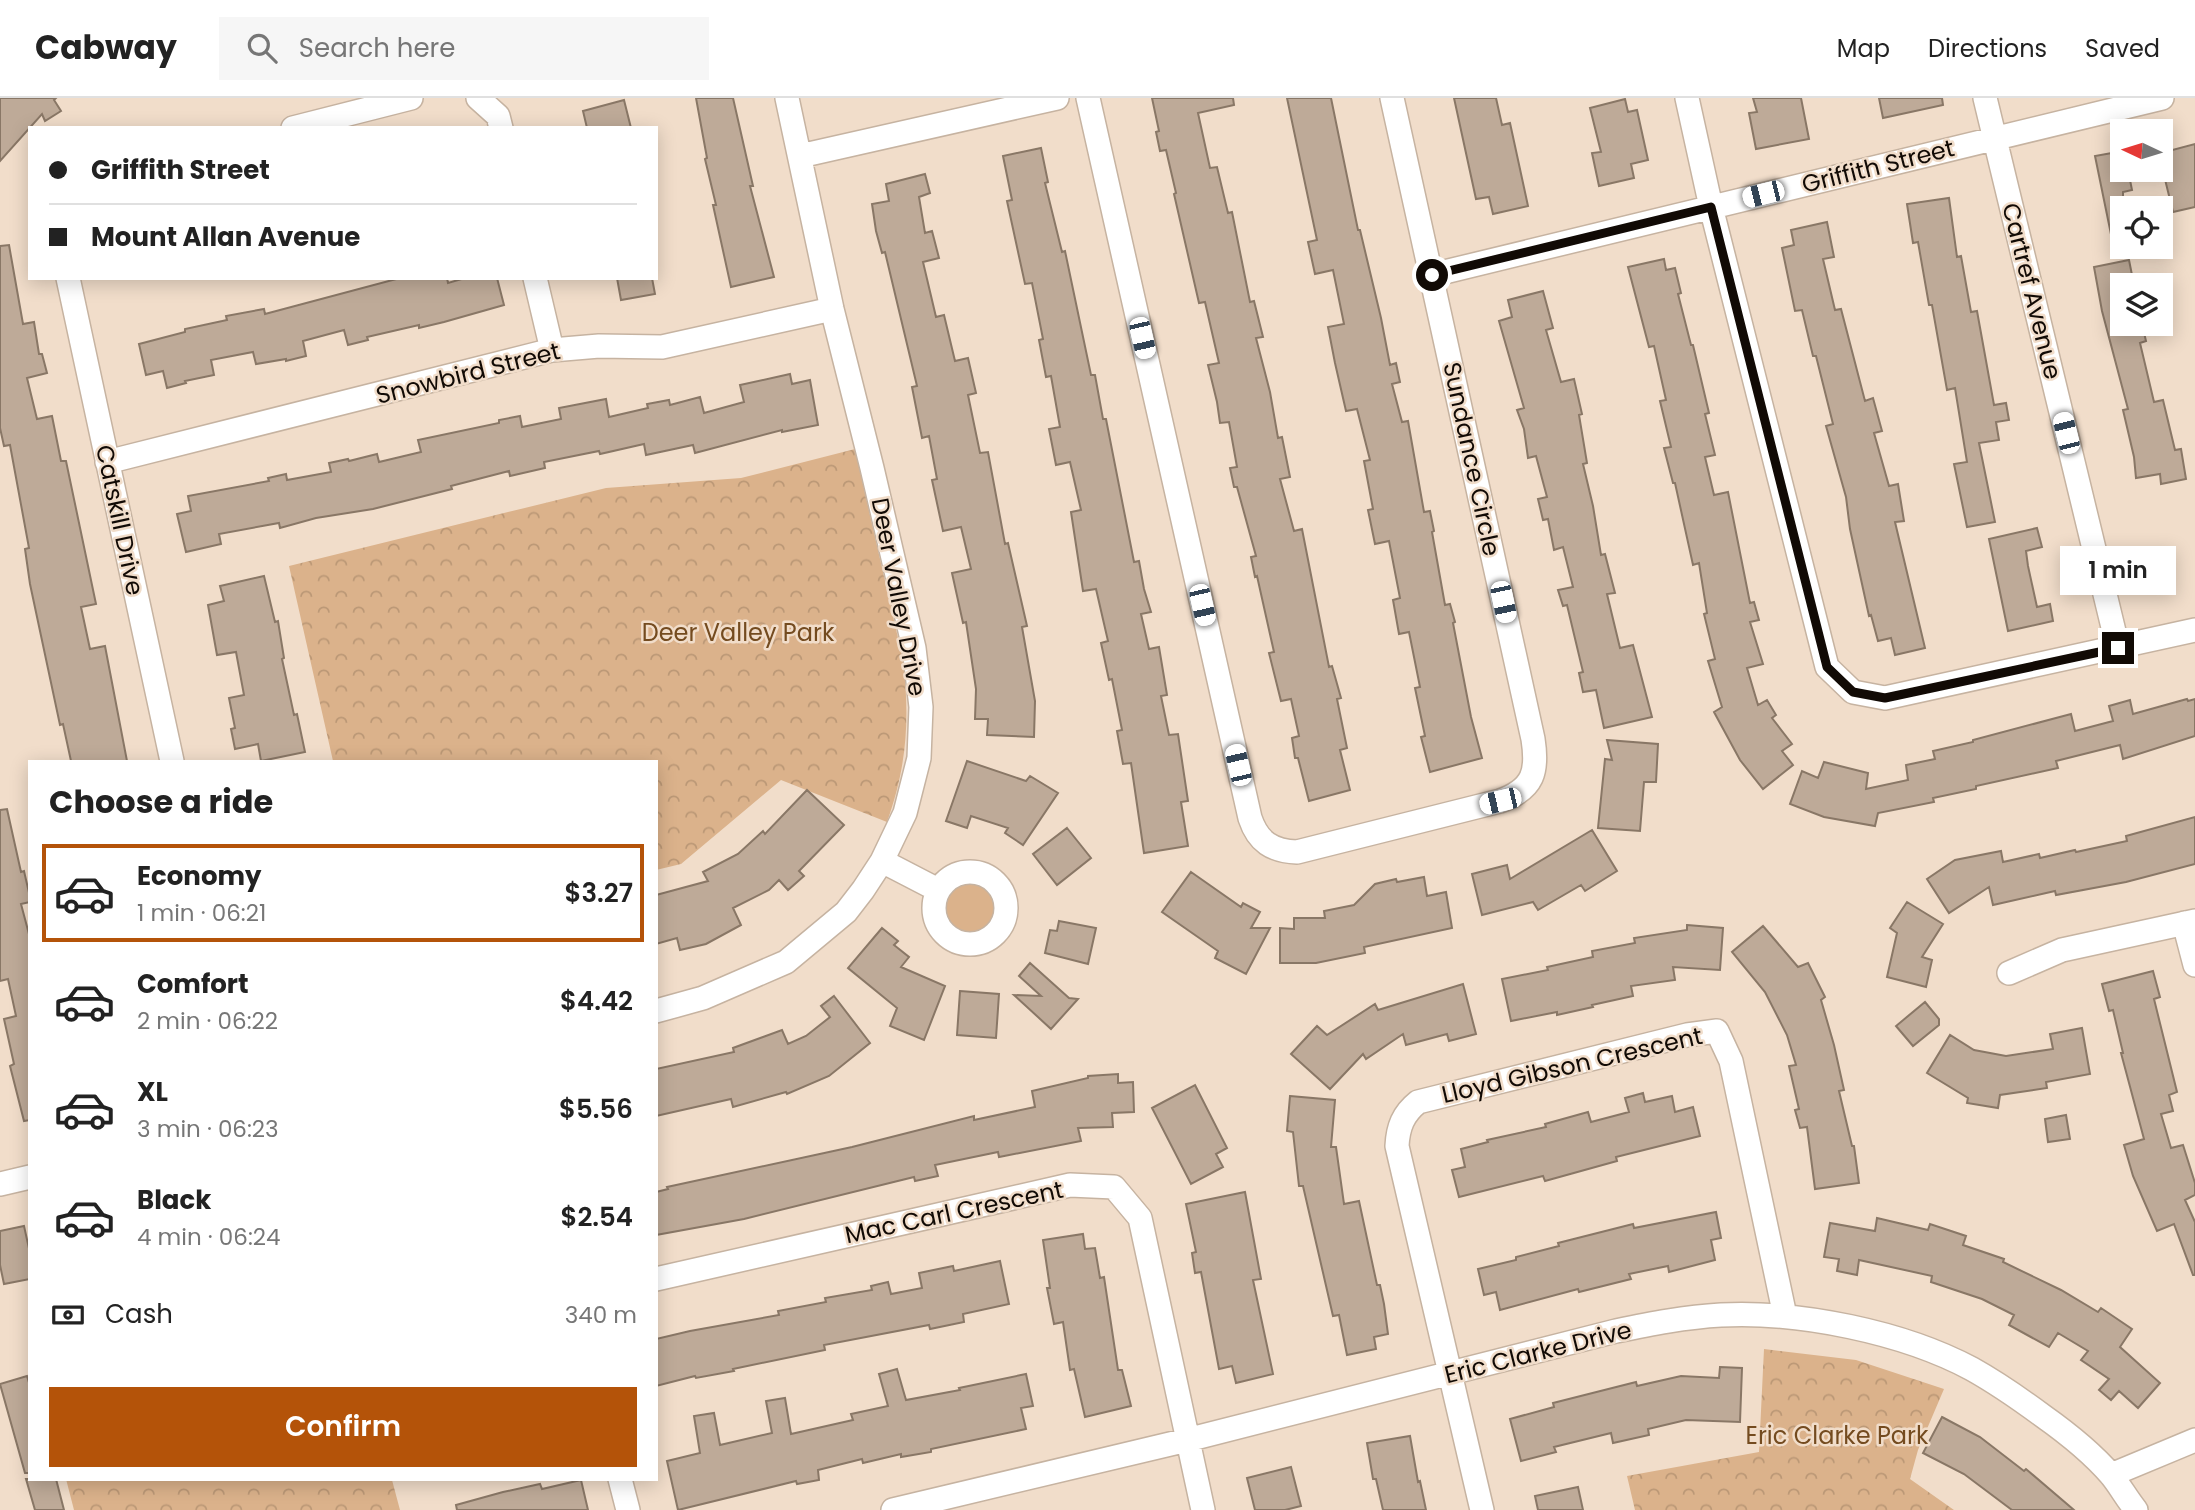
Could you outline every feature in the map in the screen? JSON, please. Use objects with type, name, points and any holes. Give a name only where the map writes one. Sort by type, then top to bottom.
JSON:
[{"type":"street","points":[[301,126],[411,98]]},
{"type":"street","points":[[478,98],[498,116],[500,126]]},
{"type":"street","name":"Deer Valley Drive","points":[[658,1010],[704,998],[786,962],[846,912],[882,861],[905,813],[919,758],[921,707],[914,648],[832,309],[787,98]]},
{"type":"street","points":[[800,156],[1057,98]]},
{"type":"street","name":"Sundance Circle","points":[[1088,98],[1250,818],[1259,838],[1282,852],[1297,852],[1513,797],[1523,789],[1535,768],[1533,738],[1392,98]]},
{"type":"street","points":[[1687,98],[1711,207],[1827,667],[1853,692],[1885,698],[2195,630]]},
{"type":"street","name":"Cartref Avenue","points":[[1985,98],[2118,648]]},
{"type":"street","name":"Griffith Street","points":[[1432,275],[2162,98]]},
{"type":"street","name":"Catskill Drive","points":[[68,280],[172,760]]},
{"type":"street","points":[[535,280],[552,350]]},
{"type":"street","name":"Snowbird Street","points":[[107,462],[552,350],[600,345],[662,347],[832,309]]},
{"type":"street","points":[[882,861],[938,890]]},
{"type":"street","points":[[2008,973],[2062,950],[2189,922],[2195,965]]},
{"type":"street","name":"Lloyd Gibson Crescent","points":[[1451,1374],[1397,1146],[1398,1133],[1409,1110],[1426,1100],[1688,1035],[1717,1031],[1731,1061],[1785,1316]]},
{"type":"street","points":[[0,1184],[28,1177]]},
{"type":"street","name":"Mac Carl Crescent","points":[[658,1279],[1070,1185],[1114,1186],[1140,1218],[1203,1510]]},
{"type":"street","name":"Eric Clarke Drive","points":[[893,1510],[919,1507],[1616,1331],[1719,1315],[1785,1316],[1872,1332],[1929,1350],[1971,1369],[2013,1393],[2067,1433],[2111,1475],[2136,1510]]},
{"type":"street","points":[[1451,1374],[1482,1510]]},
{"type":"street","points":[[2111,1475],[2195,1440]]},
{"type":"street","points":[[621,1481],[628,1510]]},
{"type":"green space","name":"Deer Valley Park","points":[[855,449],[903,660],[905,682],[903,762],[887,822],[781,780],[681,864],[658,870],[658,760],[333,760],[289,566],[606,488],[741,478]]},
{"type":"green space","points":[[970,882],[980,884],[988,890],[994,898],[994,918],[988,926],[980,932],[970,934],[960,932],[952,926],[946,918],[944,908],[946,898],[952,890],[960,884]]},
{"type":"green space","name":"Eric Clarke Park","points":[[1764,1349],[1856,1360],[1944,1389],[1918,1450],[1910,1479],[1954,1510],[1635,1510],[1627,1476],[1759,1452]]},
{"type":"green space","points":[[67,1481],[392,1481],[400,1510],[74,1510]]},
{"type":"building","points":[[0,98],[56,98],[54,100],[61,111],[45,121],[42,114],[31,126],[28,126],[28,130],[0,161]]},
{"type":"building","points":[[696,98],[733,98],[753,186],[750,186],[774,277],[731,287],[713,205],[716,205],[705,159],[707,158]]},
{"type":"building","points":[[1152,98],[1233,98],[1234,105],[1198,113],[1210,168],[1217,167],[1228,213],[1232,212],[1250,302],[1254,301],[1263,337],[1256,338],[1278,438],[1282,437],[1290,477],[1280,479],[1294,531],[1302,529],[1329,667],[1332,666],[1341,698],[1337,699],[1347,748],[1340,750],[1350,790],[1309,801],[1298,758],[1295,758],[1292,738],[1299,736],[1291,699],[1281,701],[1269,653],[1274,652],[1251,557],[1256,556],[1230,468],[1237,467],[1229,422],[1220,423],[1208,365],[1219,363],[1205,302],[1199,303],[1166,150],[1160,151]]},
{"type":"building","points":[[1287,98],[1331,98],[1358,230],[1390,365],[1396,363],[1400,382],[1392,384],[1402,422],[1408,421],[1424,512],[1430,511],[1445,605],[1450,604],[1455,622],[1453,623],[1471,717],[1482,758],[1430,772],[1421,737],[1425,736],[1415,688],[1420,687],[1409,632],[1399,634],[1393,600],[1400,598],[1389,541],[1375,544],[1368,510],[1373,509],[1364,461],[1370,460],[1357,409],[1346,411],[1328,327],[1344,324],[1333,270],[1315,274],[1308,242],[1317,240]]},
{"type":"building","points":[[1454,98],[1496,98],[1502,125],[1510,123],[1528,206],[1493,214],[1489,197],[1476,199]]},
{"type":"building","points":[[1753,98],[1801,98],[1809,139],[1756,149],[1749,113],[1757,112]]},
{"type":"building","points":[[1879,98],[1942,98],[1943,105],[1883,118]]},
{"type":"building","points":[[1625,99],[1628,112],[1637,110],[1648,160],[1631,164],[1634,178],[1599,186],[1592,153],[1601,152],[1590,108]]},
{"type":"building","points":[[624,100],[630,126],[587,126],[583,111]]},
{"type":"building","points":[[2195,144],[2195,207],[2173,212],[2173,196],[2169,196],[2166,182],[2174,182],[2174,150]]},
{"type":"building","points":[[1041,148],[1048,182],[1045,183],[1062,252],[1065,251],[1091,375],[1095,375],[1103,419],[1106,419],[1134,562],[1139,561],[1151,612],[1141,614],[1149,649],[1159,647],[1167,695],[1161,696],[1169,735],[1178,734],[1188,801],[1181,802],[1188,846],[1144,853],[1131,763],[1123,764],[1117,731],[1122,730],[1112,679],[1109,680],[1101,643],[1108,641],[1096,589],[1083,591],[1071,512],[1081,510],[1070,462],[1056,465],[1049,429],[1060,427],[1051,376],[1046,377],[1039,340],[1043,339],[1032,283],[1025,284],[1007,201],[1012,200],[1003,156]]},
{"type":"building","points":[[2110,153],[2110,182],[2130,182],[2132,190],[2123,192],[2123,196],[2110,196],[2110,230],[2095,156]]},
{"type":"building","points":[[925,174],[930,193],[919,197],[925,233],[932,231],[939,258],[923,262],[936,317],[944,315],[955,361],[968,358],[976,393],[968,395],[980,453],[988,452],[1005,544],[1008,543],[1027,626],[1022,627],[1035,701],[1034,737],[987,735],[988,719],[975,719],[976,689],[966,622],[963,623],[952,573],[971,569],[961,527],[943,531],[932,480],[937,479],[929,436],[922,438],[912,387],[917,386],[885,252],[882,253],[876,231],[872,204],[889,201],[886,184]]},
{"type":"building","points":[[1949,198],[1957,257],[1961,256],[1971,312],[1977,311],[1994,405],[2006,403],[2009,420],[1996,422],[1999,440],[1979,443],[1995,522],[1967,527],[1954,464],[1967,462],[1955,388],[1947,390],[1932,305],[1929,305],[1918,242],[1913,243],[1907,204]]},
{"type":"building","points":[[1827,222],[1834,257],[1823,259],[1835,310],[1841,309],[1865,401],[1873,398],[1882,431],[1874,433],[1889,486],[1898,484],[1904,521],[1895,522],[1925,648],[1895,655],[1891,638],[1878,641],[1871,615],[1869,616],[1850,529],[1846,497],[1826,426],[1833,424],[1802,310],[1795,311],[1782,248],[1794,245],[1791,230]]},
{"type":"building","points":[[9,245],[23,324],[34,322],[39,354],[42,354],[47,373],[27,378],[37,419],[52,416],[61,461],[66,461],[96,604],[81,607],[90,649],[105,646],[127,760],[71,760],[63,724],[60,725],[30,584],[25,549],[29,548],[10,445],[4,446],[0,428],[0,246]]},
{"type":"building","points":[[1664,259],[1666,270],[1675,268],[1681,293],[1678,294],[1709,413],[1705,414],[1715,455],[1705,457],[1714,495],[1728,492],[1750,603],[1754,602],[1759,620],[1750,622],[1763,664],[1747,668],[1758,705],[1767,700],[1776,715],[1772,718],[1792,744],[1782,751],[1793,765],[1763,789],[1740,760],[1714,712],[1722,707],[1708,661],[1715,659],[1704,614],[1707,613],[1699,563],[1693,565],[1675,483],[1664,448],[1671,447],[1660,401],[1666,400],[1654,346],[1649,347],[1628,267]]},
{"type":"building","points":[[2129,260],[2132,273],[2110,273],[2110,336],[2145,336],[2146,341],[2140,343],[2154,402],[2163,400],[2175,450],[2181,449],[2186,479],[2161,484],[2160,474],[2136,478],[2123,410],[2128,409],[2102,311],[2094,267]]},
{"type":"building","points":[[392,280],[447,280],[448,283],[458,280],[498,280],[504,305],[419,328],[419,325],[367,337],[368,340],[348,345],[344,330],[303,341],[306,356],[286,361],[256,364],[253,352],[211,360],[214,375],[167,388],[163,371],[146,375],[139,344],[185,332],[185,329],[227,320],[226,316],[264,309],[265,314]]},
{"type":"building","points":[[617,280],[652,280],[655,294],[621,300]]},
{"type":"building","points":[[1543,291],[1553,328],[1546,330],[1561,382],[1574,379],[1582,414],[1579,415],[1587,463],[1583,464],[1601,555],[1605,554],[1615,593],[1607,594],[1620,648],[1633,645],[1652,717],[1604,728],[1596,690],[1583,692],[1579,673],[1583,672],[1567,605],[1563,606],[1558,590],[1573,587],[1563,547],[1554,550],[1548,519],[1543,520],[1538,499],[1547,497],[1536,456],[1528,458],[1524,429],[1517,410],[1524,408],[1499,321],[1512,317],[1508,300]]},
{"type":"building","points":[[790,374],[792,384],[810,380],[818,425],[782,430],[695,453],[693,445],[646,455],[644,444],[544,462],[545,468],[510,476],[509,471],[373,509],[316,518],[280,528],[279,523],[219,534],[221,544],[186,552],[177,514],[191,511],[188,496],[269,481],[268,478],[286,474],[287,480],[331,472],[329,463],[348,459],[349,461],[377,454],[379,462],[421,452],[418,440],[520,416],[522,427],[561,419],[559,408],[606,399],[609,417],[648,408],[647,404],[669,400],[670,405],[700,397],[704,413],[744,402],[740,385]]},
{"type":"building","points":[[2037,528],[2042,547],[2026,551],[2028,566],[2037,607],[2050,604],[2053,621],[2008,631],[1989,539]]},
{"type":"building","points":[[264,576],[275,622],[278,621],[282,659],[305,752],[261,760],[258,744],[235,749],[231,729],[235,728],[229,698],[244,695],[236,652],[217,655],[208,605],[224,601],[220,586]]},
{"type":"building","points":[[2195,699],[2195,736],[2123,759],[2120,745],[2056,761],[2058,768],[1976,786],[1976,789],[1933,798],[1934,802],[1878,813],[1875,826],[1824,817],[1790,804],[1802,771],[1818,778],[1824,762],[1868,773],[1866,789],[1908,780],[1906,765],[1935,759],[1933,751],[2071,714],[2075,731],[2113,721],[2109,706],[2130,700],[2133,714]]},
{"type":"building","points":[[1607,740],[1658,744],[1656,782],[1644,782],[1640,831],[1598,828],[1605,759],[1612,760]]},
{"type":"building","points":[[967,761],[1026,781],[1030,776],[1058,793],[1023,845],[1005,833],[1008,828],[971,816],[967,828],[946,821]]},
{"type":"building","points":[[807,790],[844,825],[799,871],[804,876],[788,890],[779,880],[769,890],[733,908],[741,925],[706,944],[680,950],[677,938],[658,943],[658,894],[708,881],[703,872],[738,854],[763,831],[765,834]]},
{"type":"building","points":[[7,809],[21,872],[24,871],[28,888],[28,902],[21,904],[28,930],[28,1120],[24,1121],[10,1066],[14,1064],[4,1019],[16,1016],[8,979],[0,981],[0,810]]},
{"type":"building","points":[[2195,817],[2195,864],[2126,882],[2056,895],[2055,891],[1993,905],[1989,887],[1949,913],[1927,879],[1955,860],[2001,851],[2003,862],[2039,854],[2040,858],[2075,850],[2076,852],[2127,841],[2126,836]]},
{"type":"building","points":[[1067,828],[1091,858],[1057,885],[1033,854]]},
{"type":"building","points":[[1592,830],[1617,871],[1585,891],[1581,885],[1538,910],[1533,902],[1482,915],[1472,874],[1507,865],[1510,879]]},
{"type":"building","points":[[1191,872],[1241,907],[1243,903],[1260,912],[1251,928],[1270,928],[1246,974],[1215,958],[1218,951],[1162,912]]},
{"type":"building","points":[[1424,877],[1427,896],[1446,892],[1452,928],[1364,947],[1365,953],[1316,963],[1280,963],[1280,928],[1294,929],[1294,918],[1325,918],[1324,911],[1354,905],[1375,884]]},
{"type":"building","points":[[1907,902],[1943,924],[1922,957],[1932,960],[1926,987],[1887,977],[1897,933],[1890,928]]},
{"type":"building","points":[[1059,921],[1096,928],[1088,964],[1045,953],[1050,930],[1057,931]]},
{"type":"building","points":[[1687,925],[1723,928],[1720,970],[1673,967],[1675,980],[1631,986],[1633,996],[1557,1015],[1557,1012],[1511,1021],[1502,979],[1593,957],[1592,951],[1635,943],[1634,938],[1687,930]]},
{"type":"building","points":[[1763,926],[1798,967],[1808,963],[1825,997],[1821,1000],[1844,1090],[1839,1091],[1854,1146],[1859,1183],[1815,1189],[1807,1127],[1800,1128],[1795,1110],[1799,1109],[1789,1066],[1796,1065],[1787,1035],[1765,992],[1732,952]]},
{"type":"building","points":[[882,928],[898,941],[894,945],[909,957],[901,967],[945,986],[924,1040],[890,1026],[897,1008],[848,968]]},
{"type":"building","points":[[1030,963],[1069,998],[1078,999],[1051,1029],[1014,995],[1041,996],[1019,976]]},
{"type":"building","points":[[2153,971],[2160,997],[2154,999],[2177,1092],[2169,1095],[2173,1111],[2161,1114],[2171,1148],[2183,1145],[2195,1183],[2195,1195],[2185,1200],[2195,1222],[2195,1275],[2174,1224],[2157,1231],[2133,1176],[2124,1145],[2144,1139],[2121,1053],[2113,1010],[2109,1011],[2102,984]]},
{"type":"building","points":[[1463,984],[1476,1034],[1449,1041],[1447,1034],[1406,1045],[1403,1034],[1366,1059],[1363,1054],[1330,1089],[1291,1054],[1317,1026],[1327,1035],[1375,1004],[1378,1010]]},
{"type":"building","points":[[960,991],[999,994],[996,1038],[957,1035]]},
{"type":"building","points":[[834,996],[870,1043],[829,1076],[787,1094],[786,1092],[733,1107],[731,1099],[658,1116],[658,1069],[734,1052],[733,1048],[782,1030],[788,1044],[806,1036],[830,1017],[821,1006]]},
{"type":"building","points":[[1925,1002],[1939,1019],[1939,1025],[1913,1046],[1896,1026]]},
{"type":"building","points":[[2082,1028],[2090,1074],[2046,1082],[2047,1088],[2000,1095],[1998,1108],[1967,1103],[1968,1098],[1927,1073],[1950,1035],[1974,1050],[2006,1056],[2053,1049],[2050,1034]]},
{"type":"building","points":[[1118,1074],[1118,1083],[1133,1082],[1134,1112],[1112,1113],[1113,1127],[1078,1128],[1081,1141],[999,1157],[998,1152],[935,1165],[938,1176],[915,1181],[914,1177],[744,1219],[658,1235],[658,1192],[668,1189],[667,1187],[852,1147],[974,1116],[974,1120],[1035,1107],[1032,1091],[1088,1076]]},
{"type":"building","points":[[1195,1085],[1227,1148],[1216,1154],[1223,1167],[1191,1184],[1152,1108]]},
{"type":"building","points":[[1643,1093],[1645,1102],[1672,1096],[1675,1112],[1693,1107],[1700,1136],[1616,1157],[1617,1161],[1545,1181],[1543,1176],[1459,1197],[1452,1170],[1465,1167],[1461,1149],[1488,1142],[1487,1140],[1546,1127],[1545,1124],[1588,1112],[1591,1122],[1629,1112],[1625,1098]]},
{"type":"building","points":[[1290,1096],[1335,1100],[1331,1147],[1336,1147],[1344,1204],[1359,1201],[1377,1285],[1380,1285],[1384,1304],[1388,1334],[1374,1337],[1376,1349],[1347,1355],[1339,1315],[1333,1316],[1303,1186],[1299,1186],[1293,1132],[1287,1131]]},
{"type":"building","points":[[2066,1115],[2070,1139],[2048,1142],[2045,1119]]},
{"type":"building","points":[[1245,1192],[1261,1279],[1253,1280],[1273,1374],[1236,1383],[1232,1366],[1219,1369],[1201,1272],[1195,1273],[1192,1253],[1196,1252],[1186,1204]]},
{"type":"building","points":[[1716,1212],[1721,1238],[1711,1240],[1715,1260],[1669,1272],[1668,1266],[1629,1274],[1631,1279],[1579,1292],[1578,1289],[1500,1310],[1496,1292],[1484,1295],[1478,1269],[1516,1260],[1516,1257],[1559,1246],[1558,1243],[1633,1224],[1634,1228]]},
{"type":"building","points":[[1877,1218],[1928,1230],[1930,1224],[1966,1236],[1963,1245],[2004,1259],[2003,1262],[2061,1290],[2098,1312],[2101,1308],[2132,1329],[2120,1347],[2160,1383],[2138,1408],[2119,1391],[2111,1400],[2099,1390],[2109,1379],[2081,1360],[2088,1351],[2058,1333],[2049,1347],[2009,1325],[2014,1315],[1982,1299],[1931,1282],[1932,1276],[1859,1260],[1857,1275],[1837,1271],[1839,1259],[1824,1257],[1830,1223],[1875,1231]]},
{"type":"building","points":[[24,1226],[28,1244],[28,1279],[4,1284],[0,1265],[0,1231]]},
{"type":"building","points":[[1083,1234],[1085,1249],[1095,1248],[1100,1278],[1104,1277],[1118,1370],[1122,1370],[1131,1406],[1085,1417],[1074,1369],[1070,1370],[1063,1322],[1054,1324],[1047,1288],[1050,1288],[1043,1240]]},
{"type":"building","points":[[1000,1261],[1009,1304],[963,1314],[964,1322],[930,1329],[929,1325],[824,1345],[825,1350],[658,1385],[658,1339],[779,1315],[778,1311],[826,1302],[825,1298],[872,1290],[871,1286],[888,1282],[891,1294],[922,1288],[919,1273],[953,1266],[954,1271]]},
{"type":"building","points":[[1720,1367],[1742,1368],[1740,1422],[1686,1420],[1648,1429],[1649,1435],[1613,1443],[1611,1433],[1554,1447],[1556,1452],[1521,1461],[1510,1419],[1554,1407],[1553,1403],[1636,1382],[1637,1386],[1681,1376],[1719,1378]]},
{"type":"building","points":[[897,1369],[906,1400],[1026,1374],[1033,1406],[1021,1408],[1026,1429],[931,1449],[931,1452],[901,1457],[901,1454],[863,1463],[862,1459],[818,1470],[819,1480],[797,1484],[796,1481],[678,1510],[667,1461],[700,1453],[694,1416],[714,1413],[720,1445],[772,1433],[766,1401],[785,1398],[791,1434],[853,1420],[851,1414],[888,1406],[879,1374]]},
{"type":"building","points":[[27,1376],[28,1473],[25,1473],[0,1384]]},
{"type":"building","points":[[1942,1417],[1980,1437],[2024,1471],[2026,1469],[2074,1510],[2012,1510],[1964,1474],[1923,1453]]},
{"type":"building","points":[[1410,1436],[1426,1510],[1383,1510],[1376,1479],[1373,1479],[1367,1443]]},
{"type":"building","points":[[1291,1467],[1301,1506],[1285,1510],[1255,1510],[1247,1478]]},
{"type":"building","points":[[26,1479],[57,1481],[64,1510],[35,1510]]},
{"type":"building","points":[[581,1481],[588,1510],[457,1510],[456,1505],[503,1492],[540,1484],[542,1489]]},
{"type":"building","points":[[1578,1487],[1583,1510],[1538,1510],[1535,1496]]},
{"type":"route","points":[[1432,275],[1711,207],[1827,667],[1853,692],[1885,698],[2118,648]]}]
